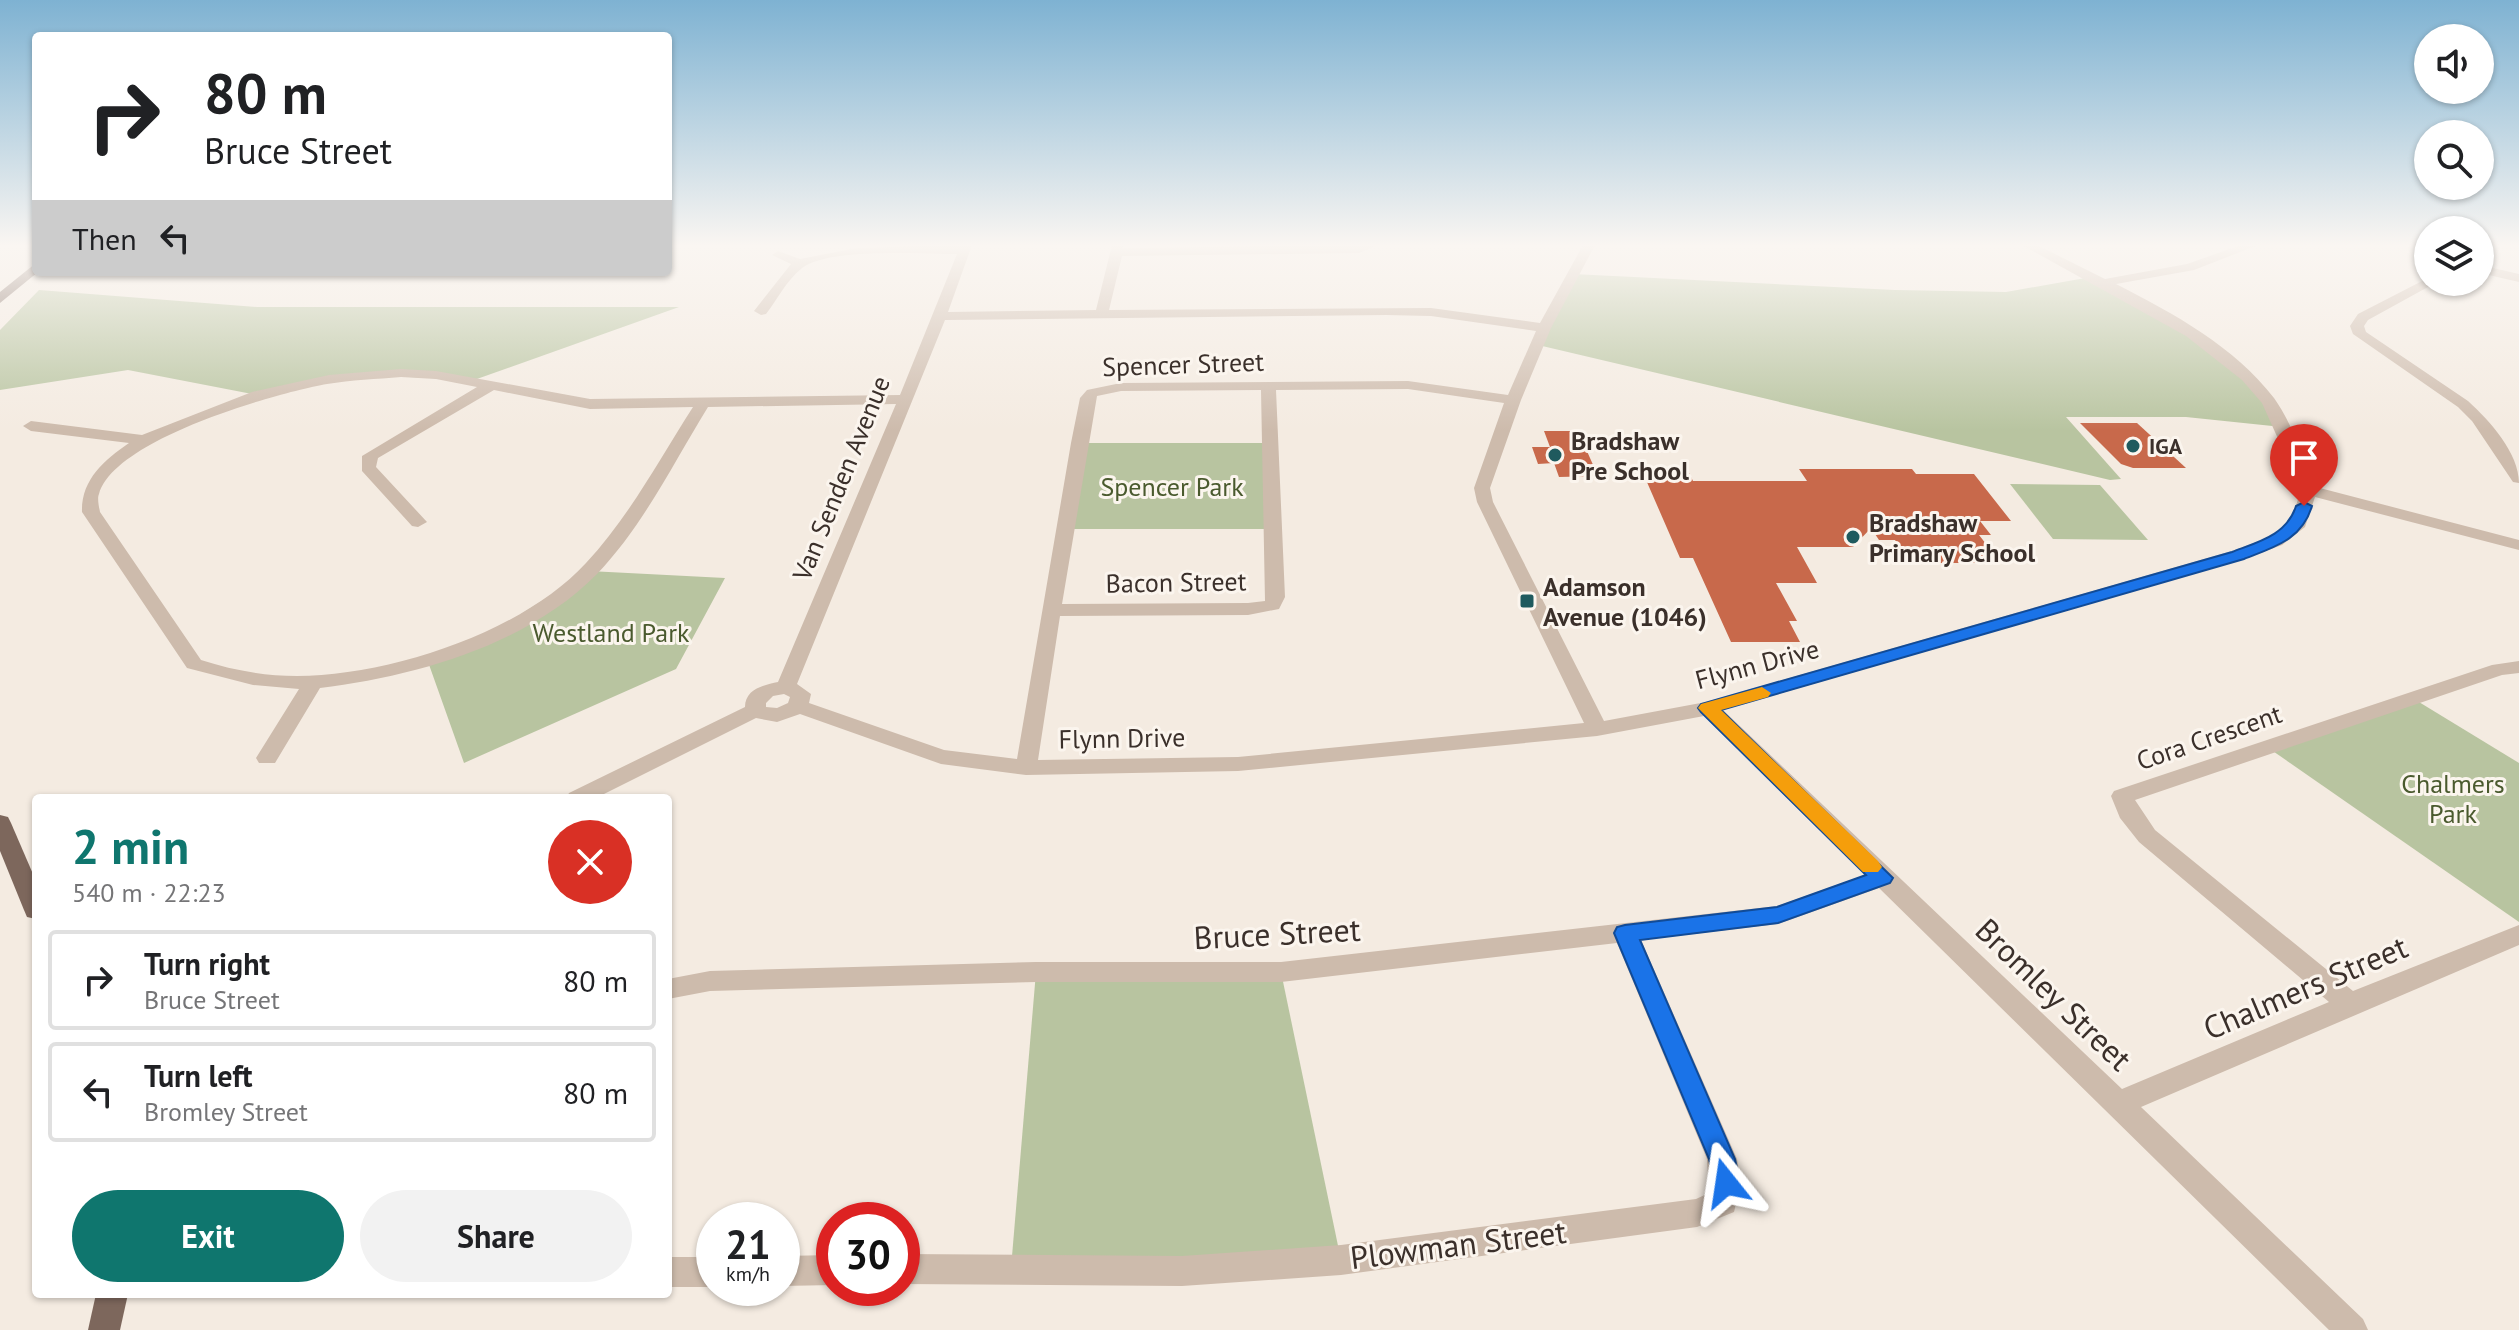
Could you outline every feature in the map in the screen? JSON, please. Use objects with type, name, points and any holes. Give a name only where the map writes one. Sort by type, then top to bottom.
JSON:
[{"type":"main road","points":[[0,823],[32,900]]},
{"type":"main road","points":[[104,1330],[113,1298]]},
{"type":"main road","points":[[114,1298],[114,1330]]},
{"type":"street","points":[[761,311],[764,307]]},
{"type":"street","name":"Van Senden Avenue","points":[[792,696],[904,399],[943,307]]},
{"type":"street","points":[[1102,313],[1103,307]]},
{"type":"street","points":[[1555,307],[1513,400],[1482,488],[1485,502],[1597,729]]},
{"type":"street","points":[[2146,307],[2186,330],[2248,379],[2268,400],[2309,490],[2519,545]]},
{"type":"street","points":[[2382,307],[2363,317],[2357,326],[2360,334],[2463,404],[2478,418],[2517,471]]},
{"type":"street","points":[[940,316],[1431,312],[1544,328]]},
{"type":"street","points":[[703,403],[615,539],[589,571],[548,604],[524,620],[479,641],[427,659],[313,682],[221,673],[194,664],[91,512],[90,494],[102,475],[115,460],[144,440],[257,395],[329,379],[401,373],[436,375],[590,404],[904,399]]},
{"type":"street","points":[[418,522],[368,468],[370,456],[492,385]]},
{"type":"street","name":"Spencer Street","points":[[1026,768],[1079,443],[1088,398],[1092,393],[1121,387],[1408,385],[1513,400]]},
{"type":"street","name":"Bacon Street","points":[[1053,610],[1248,609],[1272,605],[1276,597],[1276,584],[1268,386]]},
{"type":"street","points":[[31,426],[144,440]]},
{"type":"street","name":"Flynn Drive","points":[[792,696],[941,757],[1026,768],[1238,764],[1597,729],[1708,708],[2238,555],[2276,541],[2299,523],[2309,490]]},
{"type":"street","name":"Cora Crescent","points":[[2350,1004],[2147,836],[2128,812],[2122,796],[2499,669],[2519,667]]},
{"type":"street","points":[[267,758],[313,682]]},
{"type":"street","points":[[585,794],[756,710],[769,716],[779,715],[792,696]]},
{"type":"street","name":"Bromley Street","points":[[1708,708],[2352,1330]]},
{"type":"street","name":"Bruce Street","points":[[672,988],[710,981],[1036,972],[1281,972],[1778,915],[1882,878]]},
{"type":"street","name":"Plowman Street","points":[[920,1269],[1182,1271],[1341,1260],[1697,1213],[1723,1202],[1726,1183],[1722,1159],[1625,933]]},
{"type":"street","name":"Chalmers Street","points":[[2118,1104],[2519,935]]},
{"type":"street","points":[[672,1272],[696,1272]]},
{"type":"green space","points":[[22,307],[679,307],[474,380],[367,375],[257,395],[128,370],[0,390],[0,330]]},
{"type":"green space","points":[[1557,307],[2146,307],[2248,379],[2282,427],[2186,417],[2066,417],[2121,479],[2110,480],[1538,345]]},
{"type":"green space","name":"Spencer Park","points":[[1079,443],[1269,443],[1274,529],[1066,529]]},
{"type":"green space","points":[[2010,484],[2100,485],[2148,540],[2053,539]]},
{"type":"green space","name":"Westland Park","points":[[589,571],[725,578],[676,669],[464,763],[427,659],[479,641]]},
{"type":"green space","name":"Chalmers Park","points":[[2414,699],[2519,763],[2519,922],[2267,747]]},
{"type":"green space","points":[[1036,972],[1281,972],[1341,1260],[1011,1268]]},
{"type":"building","name":"IGA","points":[[2080,423],[2137,423],[2186,468],[2133,468],[2121,464]]},
{"type":"building","name":"Bradshaw Pre School","points":[[1544,431],[1578,431],[1598,476],[1559,477],[1554,463],[1538,464],[1532,447],[1550,447]]},
{"type":"building","name":"Bradshaw Primary School","points":[[1799,469],[1912,469],[1916,474],[1974,474],[2011,521],[1980,521],[1991,535],[1979,535],[2001,563],[1911,563],[1895,540],[1879,540],[1871,528],[1853,547],[1797,547],[1817,583],[1776,583],[1797,621],[1789,621],[1800,642],[1731,642],[1693,558],[1680,558],[1643,473],[1689,473],[1693,481],[1807,481]]},
{"type":"slow traffic","points":[[1762,693],[1708,708],[1871,867]]},
{"type":"place","name":"IGA","points":[[2133,446]]},
{"type":"place","name":"Bradshaw Pre School","points":[[1555,455]]},
{"type":"place","name":"Bradshaw Primary School","points":[[1853,537]]},
{"type":"place","name":"Adamson Avenue (1046)","points":[[1527,601]]},
{"type":"route","points":[[1726,1183],[1722,1159],[1625,933],[1778,915],[1882,878],[1708,708],[2238,555],[2276,541],[2299,523],[2304,506]]}]
